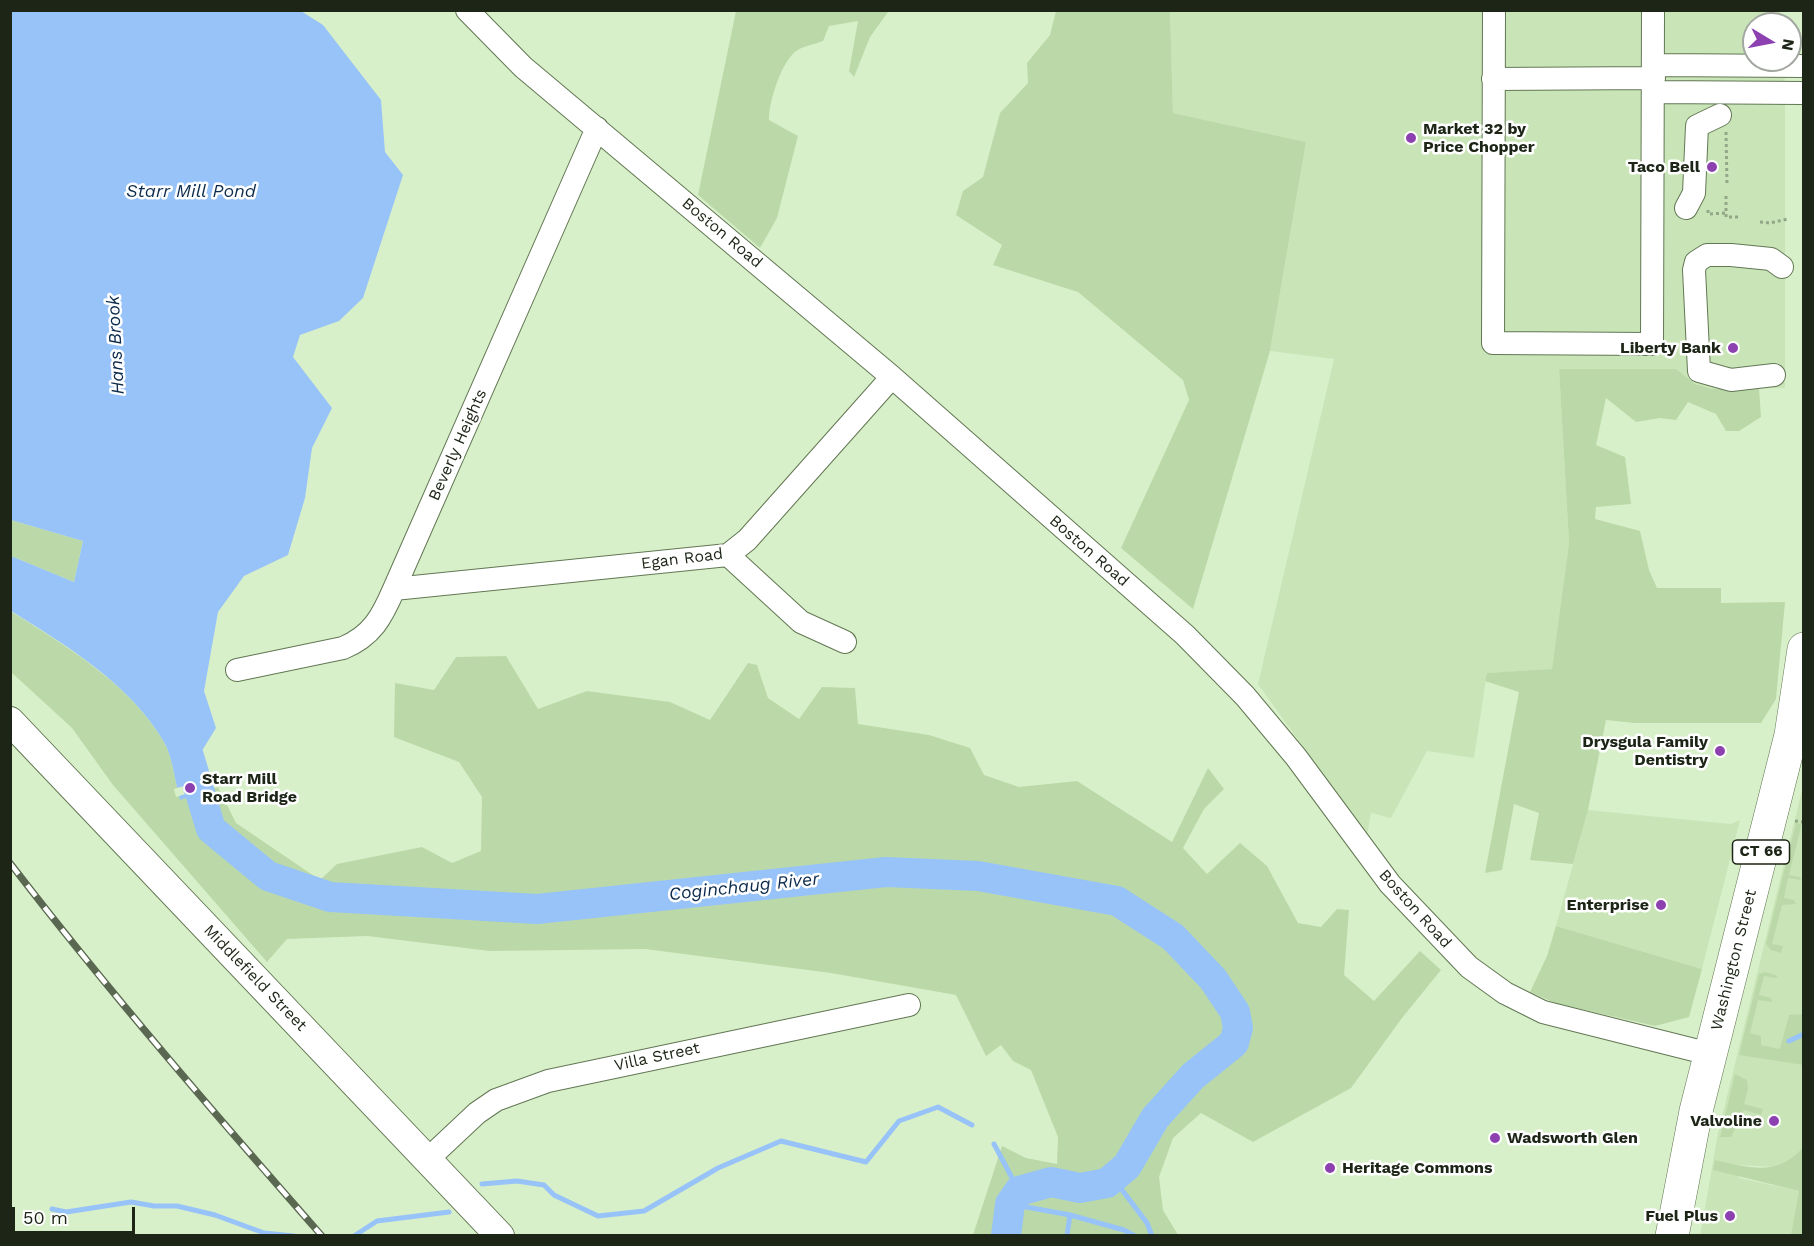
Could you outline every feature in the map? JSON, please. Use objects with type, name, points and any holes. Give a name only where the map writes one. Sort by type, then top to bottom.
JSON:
[{"type":"highway","name":"Washington Street","points":[[1672,1236],[1687,1147],[1791,735],[1803,649]]},
{"type":"main road","name":"Middlefield Street","points":[[10,721],[500,1236]]},
{"type":"street","name":"Boston Road","points":[[467,10],[522,67],[892,377],[1185,635],[1245,696],[1296,757],[1389,884],[1469,967],[1505,993],[1543,1012],[1710,1054]]},
{"type":"street","points":[[1494,10],[1493,343],[1652,344],[1653,10]]},
{"type":"street","points":[[1493,79],[1654,78],[1803,66]]},
{"type":"street","points":[[1654,78],[1803,93]]},
{"type":"street","points":[[1697,209],[1694,193],[1697,126],[1723,121]]},
{"type":"street","name":"Beverly Heights","points":[[237,670],[344,648],[360,641],[374,628],[394,589],[597,128]]},
{"type":"street","points":[[1774,375],[1731,380],[1699,371],[1694,270],[1696,262],[1707,255],[1766,258],[1782,267]]},
{"type":"street","name":"Egan Road","points":[[394,589],[728,555],[747,540],[892,377]]},
{"type":"street","points":[[728,555],[801,621],[845,642]]},
{"type":"street","name":"Villa Street","points":[[428,1159],[477,1113],[496,1100],[548,1081],[909,1005]]},
{"type":"path","points":[[1723,121],[1726,184]]},
{"type":"path","points":[[1726,196],[1726,217],[1739,217]]},
{"type":"path","points":[[1697,209],[1708,214],[1726,213]]},
{"type":"path","points":[[1760,222],[1770,223],[1788,219]]},
{"type":"path","points":[[1795,821],[1803,822]]},
{"type":"shaded area","points":[[736,11],[893,11],[888,12],[870,37],[854,77],[849,71],[858,21],[829,26],[823,41],[796,51],[785,64],[774,93],[769,120],[798,136],[777,218],[760,248],[698,195]]},
{"type":"shaded area","points":[[1056,11],[1170,11],[1173,113],[1306,142],[1270,351],[1193,609],[1121,548],[1189,400],[1183,380],[1078,292],[993,265],[1002,245],[956,215],[963,191],[983,177],[1000,113],[1028,83],[1027,63],[1050,35]]},
{"type":"shaded area","points":[[1170,11],[1780,11],[1742,12],[1742,72],[1783,72],[1785,80],[1785,388],[1712,389],[1695,384],[1675,369],[1559,369],[1569,543],[1552,670],[1487,673],[1474,758],[1427,751],[1391,818],[1371,813],[1367,836],[1258,684],[1334,359],[1270,351],[1306,142],[1173,113]]},
{"type":"shaded area","points":[[1559,369],[1676,369],[1695,384],[1712,389],[1759,388],[1761,417],[1739,431],[1726,431],[1716,414],[1688,402],[1676,420],[1660,418],[1636,422],[1606,398],[1596,445],[1625,457],[1631,504],[1596,507],[1595,519],[1640,531],[1649,570],[1657,588],[1721,588],[1721,603],[1785,602],[1776,699],[1761,723],[1635,723],[1606,720],[1588,810],[1573,864],[1530,860],[1539,813],[1514,804],[1502,870],[1485,873],[1519,692],[1485,681],[1487,673],[1552,669],[1569,543]]},
{"type":"shaded area","points":[[11,520],[83,541],[74,582],[11,556]]},
{"type":"shaded area","points":[[10,611],[95,668],[133,702],[150,721],[167,748],[180,799],[218,787],[236,823],[320,880],[337,864],[422,847],[452,863],[481,851],[482,797],[459,762],[394,737],[395,683],[434,690],[456,657],[506,656],[538,709],[587,691],[670,702],[710,720],[748,663],[757,665],[768,698],[799,719],[822,687],[855,688],[858,724],[929,735],[970,748],[984,775],[1019,787],[1077,781],[1172,842],[1208,768],[1224,789],[1204,809],[1183,848],[1207,874],[1240,843],[1267,866],[1298,923],[1321,927],[1337,909],[1349,910],[1344,975],[1374,1001],[1420,951],[1441,970],[1402,1018],[1351,1088],[1253,1142],[1201,1113],[1173,1138],[1159,1177],[1163,1210],[1178,1235],[973,1235],[1002,1146],[1026,1158],[1057,1164],[1058,1137],[1031,1070],[1013,1061],[1001,1045],[986,1056],[956,995],[831,973],[645,949],[490,951],[367,936],[287,939],[267,962],[113,785],[72,728],[11,672]]},
{"type":"shaded area","points":[[1803,786],[1803,1147],[1793,1159],[1776,1167],[1738,1165],[1739,1178],[1799,1191],[1803,1235],[1700,1236],[1718,1133]]},
{"type":"shaded area","points":[[1588,810],[1731,824],[1740,820],[1702,969],[1556,926]]},
{"type":"shaded area","points":[[1796,823],[1801,824],[1801,827],[1789,875],[1800,877],[1801,880],[1788,878],[1784,898],[1794,900],[1796,904],[1782,905],[1772,944],[1783,946],[1781,953],[1771,950],[1766,944]]},
{"type":"shaded area","points":[[1556,926],[1702,969],[1689,1017],[1655,1026],[1555,1003],[1530,992],[1547,956]]},
{"type":"shaded area","points":[[1765,972],[1778,976],[1776,978],[1764,976],[1759,995],[1771,998],[1772,1002],[1758,1000],[1750,1033],[1761,1036],[1761,1045],[1780,1049],[1789,1015],[1803,1014],[1803,1065],[1739,1055],[1759,974]]},
{"type":"shaded area","points":[[1735,1074],[1747,1080],[1748,1089],[1744,1104],[1763,1109],[1761,1115],[1744,1110],[1731,1137],[1720,1137]]},
{"type":"shaded area","points":[[1803,1147],[1803,1235],[1791,1235],[1799,1191],[1713,1170],[1715,1160],[1740,1166],[1763,1168],[1773,1166],[1784,1163]]},
{"type":"water","name":"Starr Mill Pond","points":[[11,11],[301,11],[323,25],[381,100],[385,152],[403,175],[363,298],[339,321],[300,335],[293,357],[332,408],[312,448],[305,498],[288,555],[244,576],[218,612],[204,691],[216,728],[200,754],[209,790],[180,800],[167,748],[150,721],[115,684],[75,652],[11,611],[11,556],[74,582],[83,541],[11,520]]},
{"type":"pier","name":"Starr Mill Road Bridge","points":[[208,778],[210,786],[176,797],[174,789]]},
{"type":"waterway","name":"Coginchaug River","points":[[188,753],[211,829],[268,876],[330,897],[537,909],[886,872],[978,876],[1117,901],[1173,937],[1213,979],[1235,1012],[1238,1028],[1234,1043],[1193,1076],[1155,1118],[1127,1166],[1107,1183],[1080,1188],[1051,1182],[1019,1191],[1010,1204],[1006,1236]]},
{"type":"waterway","points":[[1789,1041],[1804,1034]]},
{"type":"waterway","points":[[482,1184],[517,1181],[544,1185],[554,1195],[598,1216],[644,1211],[718,1168],[781,1141],[866,1162],[899,1121],[938,1107],[972,1125]]},
{"type":"waterway","points":[[994,1144],[1019,1191]]},
{"type":"waterway","points":[[1113,1178],[1147,1223],[1152,1236]]},
{"type":"waterway","points":[[52,1209],[66,1212],[131,1202],[154,1206],[177,1206],[215,1215],[264,1233],[294,1236]]},
{"type":"waterway","points":[[1010,1204],[1070,1215],[1067,1236]]},
{"type":"waterway","points":[[354,1236],[377,1221],[449,1212]]},
{"type":"waterway","points":[[1070,1215],[1124,1230],[1135,1236]]},
{"type":"railway","points":[[10,863],[124,1006],[322,1236]]},
{"type":"place","name":"Market 32 by Price Chopper","points":[[1411,138]]},
{"type":"place","name":"Taco Bell","points":[[1712,167]]},
{"type":"place","name":"Liberty Bank","points":[[1733,348]]},
{"type":"place","name":"Drysgula Family Dentistry","points":[[1720,751]]},
{"type":"place","name":"Starr Mill Road Bridge","points":[[190,788]]},
{"type":"place","name":"Enterprise","points":[[1661,905]]},
{"type":"place","name":"Valvoline","points":[[1774,1121]]},
{"type":"place","name":"Wadsworth Glen","points":[[1495,1138]]},
{"type":"place","name":"Heritage Commons","points":[[1330,1168]]},
{"type":"place","name":"Fuel Plus","points":[[1730,1216]]},
{"type":"water label","name":"Hans Brook","points":[[116,345]]}]
